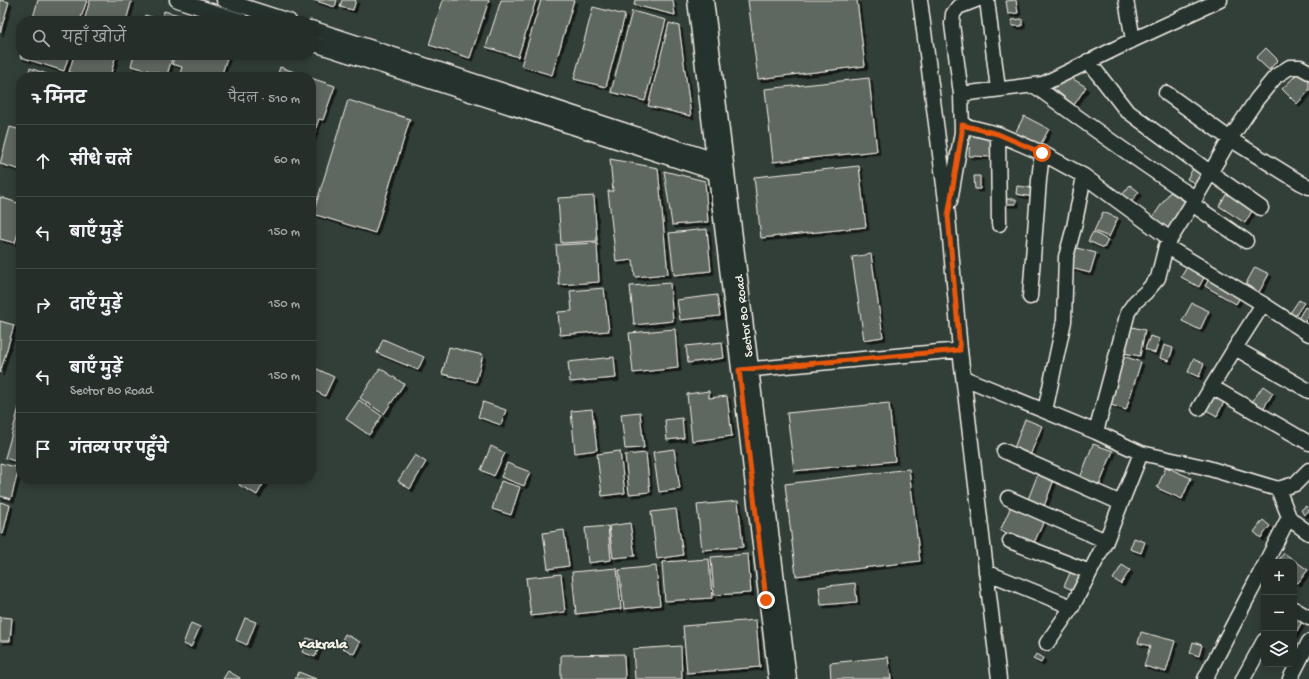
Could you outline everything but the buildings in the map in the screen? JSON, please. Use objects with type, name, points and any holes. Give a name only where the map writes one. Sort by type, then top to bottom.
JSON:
[{"type":"street","points":[[177,0],[200,3],[230,16]]},
{"type":"street","points":[[224,0],[274,16]]},
{"type":"street","name":"Sector 80 Road","points":[[695,0],[721,168]]},
{"type":"street","name":"Sector 80 Road","points":[[706,0],[721,168],[745,370],[776,679]]},
{"type":"street","points":[[920,0],[948,216],[960,350],[999,679]]},
{"type":"street","points":[[948,216],[962,132],[961,94],[952,24],[954,4],[976,0]]},
{"type":"street","points":[[987,0],[998,89]]},
{"type":"street","points":[[1126,0],[1132,40]]},
{"type":"street","points":[[961,94],[1043,84],[1132,40],[1220,0]]},
{"type":"street","points":[[316,30],[721,168]]},
{"type":"street","points":[[316,45],[721,168]]},
{"type":"street","points":[[1088,61],[1126,110],[1261,208]]},
{"type":"street","points":[[1096,432],[1128,312],[1135,302],[1158,278],[1168,242],[1211,173],[1230,139],[1257,99],[1276,76],[1290,67],[1300,67],[1309,72]]},
{"type":"street","points":[[1036,86],[1194,201],[1246,241]]},
{"type":"street","points":[[1166,93],[1230,139],[1309,187]]},
{"type":"street","points":[[962,125],[998,134],[1042,153],[1084,176],[1168,242],[1309,334]]},
{"type":"street","points":[[998,134],[999,224]]},
{"type":"street","points":[[1030,297],[1042,153]]},
{"type":"street","points":[[1045,411],[1064,321],[1066,257],[1084,176]]},
{"type":"street","points":[[1199,408],[1263,304]]},
{"type":"street","points":[[1235,348],[1309,391]]},
{"type":"street","points":[[745,370],[960,350]]},
{"type":"street","name":"Sector 80 Road","points":[[745,370],[789,679]]},
{"type":"street","points":[[964,378],[1141,452],[1204,467],[1278,489],[1295,484],[1308,472]]},
{"type":"street","points":[[1212,387],[1309,443]]},
{"type":"street","points":[[1004,452],[1122,503]]},
{"type":"street","points":[[1047,643],[1072,607],[1106,541],[1141,452]]},
{"type":"street","points":[[1278,489],[1289,517],[1309,533]]},
{"type":"street","points":[[1008,498],[1106,541]]},
{"type":"street","points":[[1269,559],[1289,517]]},
{"type":"street","points":[[1010,541],[1090,572]]},
{"type":"street","points":[[986,572],[1072,607]]},
{"type":"street","points":[[1205,679],[1261,575]]},
{"type":"street","points":[[1297,611],[1309,618]]},
{"type":"street","points":[[1290,679],[1309,642]]},
{"type":"street","points":[[1243,679],[1261,646]]},
{"type":"district","name":"Kakrala","points":[[323,645]]},
{"type":"route","points":[[766,600],[739,370],[960,350],[948,216],[962,125],[987,130],[1042,153]]}]
